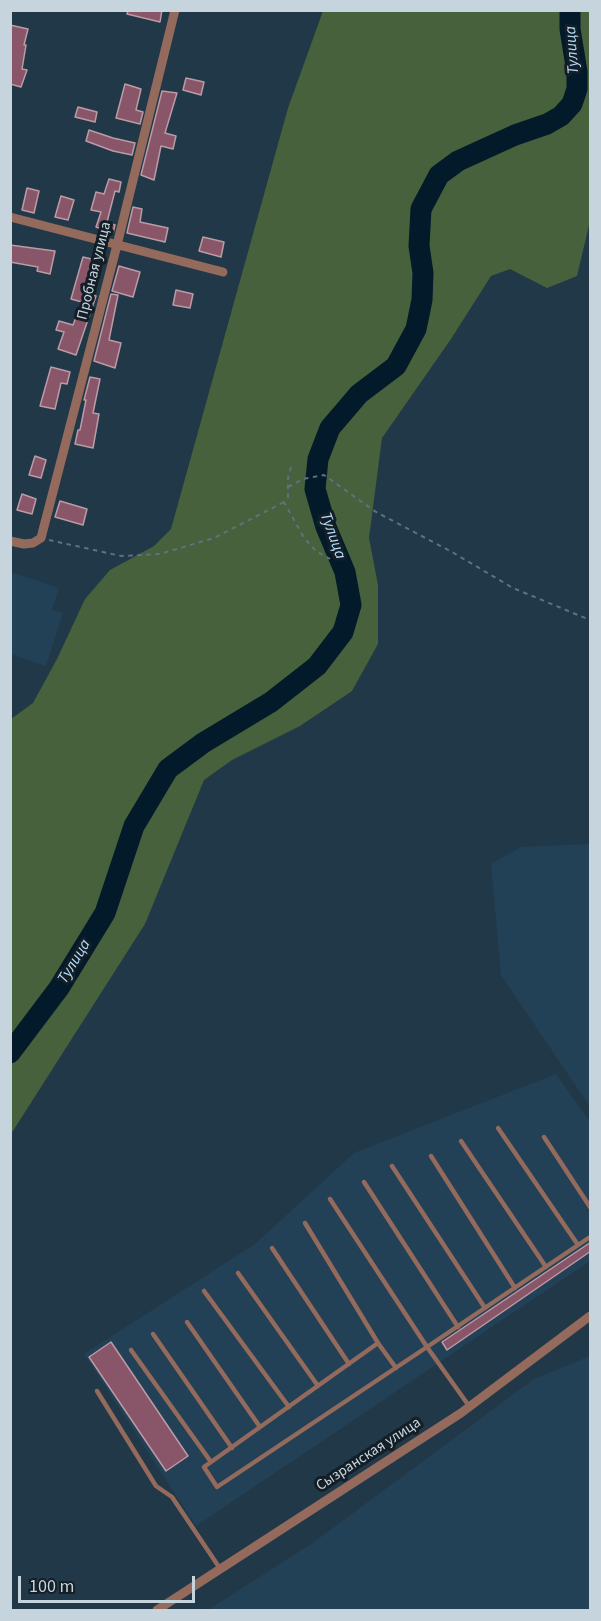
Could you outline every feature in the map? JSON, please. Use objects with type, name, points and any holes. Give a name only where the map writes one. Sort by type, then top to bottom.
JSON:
[{"type":"street","name":"Пробная улица","points":[[41,538],[175,10]]},
{"type":"street","points":[[10,217],[223,272]]},
{"type":"street","points":[[10,541],[24,544],[33,543],[41,538]]},
{"type":"street","name":"Сызранская улица","points":[[157,1611],[469,1406],[591,1316]]},
{"type":"lane","points":[[498,1128],[578,1245]]},
{"type":"lane","points":[[544,1137],[591,1208]]},
{"type":"lane","points":[[461,1141],[546,1267]]},
{"type":"lane","points":[[431,1156],[515,1288]]},
{"type":"lane","points":[[392,1166],[485,1308]]},
{"type":"lane","points":[[364,1182],[458,1327]]},
{"type":"lane","points":[[330,1199],[469,1406]]},
{"type":"lane","points":[[305,1223],[378,1343],[396,1368]]},
{"type":"lane","points":[[378,1343],[204,1467],[217,1487],[591,1237]]},
{"type":"lane","points":[[272,1248],[349,1364]]},
{"type":"lane","points":[[238,1273],[318,1386]]},
{"type":"lane","points":[[204,1291],[289,1407]]},
{"type":"lane","points":[[187,1322],[260,1427]]},
{"type":"lane","points":[[153,1334],[232,1448]]},
{"type":"lane","points":[[131,1350],[211,1462]]},
{"type":"lane","points":[[97,1391],[156,1486],[172,1497],[221,1570]]},
{"type":"path","points":[[41,538],[121,556],[160,554],[214,538],[284,502],[288,497],[291,467]]},
{"type":"path","points":[[288,487],[303,479],[324,475],[376,512],[452,552],[513,588],[591,620]]},
{"type":"path","points":[[284,502],[304,538],[316,551],[330,559]]},
{"type":"shaded area","points":[[11,572],[59,588],[52,610],[63,613],[46,666],[11,654]]},
{"type":"shaded area","points":[[590,844],[590,1107],[501,975],[491,864],[521,847]]},
{"type":"shaded area","points":[[556,1074],[590,1122],[590,1261],[196,1526],[84,1354],[255,1244],[354,1153]]},
{"type":"shaded area","points":[[590,1356],[590,1610],[208,1610],[314,1542],[534,1379]]},
{"type":"green space","points":[[323,11],[590,11],[590,221],[577,276],[547,288],[510,269],[491,276],[451,339],[382,438],[369,538],[378,585],[378,644],[352,691],[300,726],[232,760],[204,780],[145,924],[11,1134],[11,719],[33,703],[85,599],[110,570],[154,546],[171,529],[288,108]]},
{"type":"building","points":[[128,10],[162,10],[160,22],[127,14]]},
{"type":"building","points":[[10,25],[28,29],[22,69],[27,70],[21,87],[10,84]]},
{"type":"building","points":[[186,78],[204,82],[201,95],[183,90]]},
{"type":"building","points":[[125,84],[141,89],[136,110],[143,112],[140,124],[116,118]]},
{"type":"building","points":[[162,91],[177,93],[165,133],[176,136],[173,149],[161,146],[154,180],[141,175]]},
{"type":"building","points":[[78,107],[97,112],[95,122],[75,117]]},
{"type":"building","points":[[89,130],[135,143],[132,155],[86,141]]},
{"type":"building","points":[[109,179],[121,182],[119,192],[115,191],[107,222],[115,225],[113,233],[96,227],[101,212],[91,210],[96,192],[104,194]]},
{"type":"building","points":[[27,188],[39,191],[34,213],[22,210]]},
{"type":"building","points":[[61,196],[74,200],[68,220],[55,217]]},
{"type":"building","points":[[133,207],[142,209],[140,222],[168,228],[165,242],[127,233]]},
{"type":"building","points":[[203,237],[224,242],[221,257],[199,251]]},
{"type":"building","points":[[10,245],[55,251],[50,274],[37,271],[38,267],[10,262]]},
{"type":"building","points":[[83,257],[96,260],[87,293],[96,296],[76,355],[58,349],[64,332],[56,330],[59,321],[73,325],[82,302],[71,299]]},
{"type":"building","points":[[119,266],[140,272],[133,297],[112,291]]},
{"type":"building","points":[[176,290],[193,294],[190,308],[173,305]]},
{"type":"building","points":[[111,294],[118,295],[109,340],[121,343],[115,368],[94,361]]},
{"type":"building","points":[[51,367],[70,372],[67,384],[61,383],[55,409],[40,406]]},
{"type":"building","points":[[90,377],[100,379],[93,413],[99,414],[93,448],[75,444],[78,430],[80,430]]},
{"type":"building","points":[[35,456],[46,460],[41,478],[29,475]]},
{"type":"building","points":[[22,494],[36,499],[32,514],[17,510]]},
{"type":"building","points":[[60,501],[87,509],[83,525],[55,517]]},
{"type":"building","points":[[591,1242],[591,1251],[447,1350],[442,1342]]},
{"type":"building","points":[[111,1342],[188,1456],[166,1471],[89,1357]]},
{"type":"waterway","name":"Тулица","points":[[10,1053],[59,988],[105,913],[134,826],[168,769],[203,743],[271,702],[317,666],[343,632],[351,605],[345,572],[326,527],[315,489],[318,459],[330,428],[359,394],[396,366],[416,329],[422,300],[423,273],[419,246],[421,209],[439,175],[458,161],[515,135],[547,124],[561,116],[572,104],[577,89],[577,72],[570,29],[570,10]]}]
